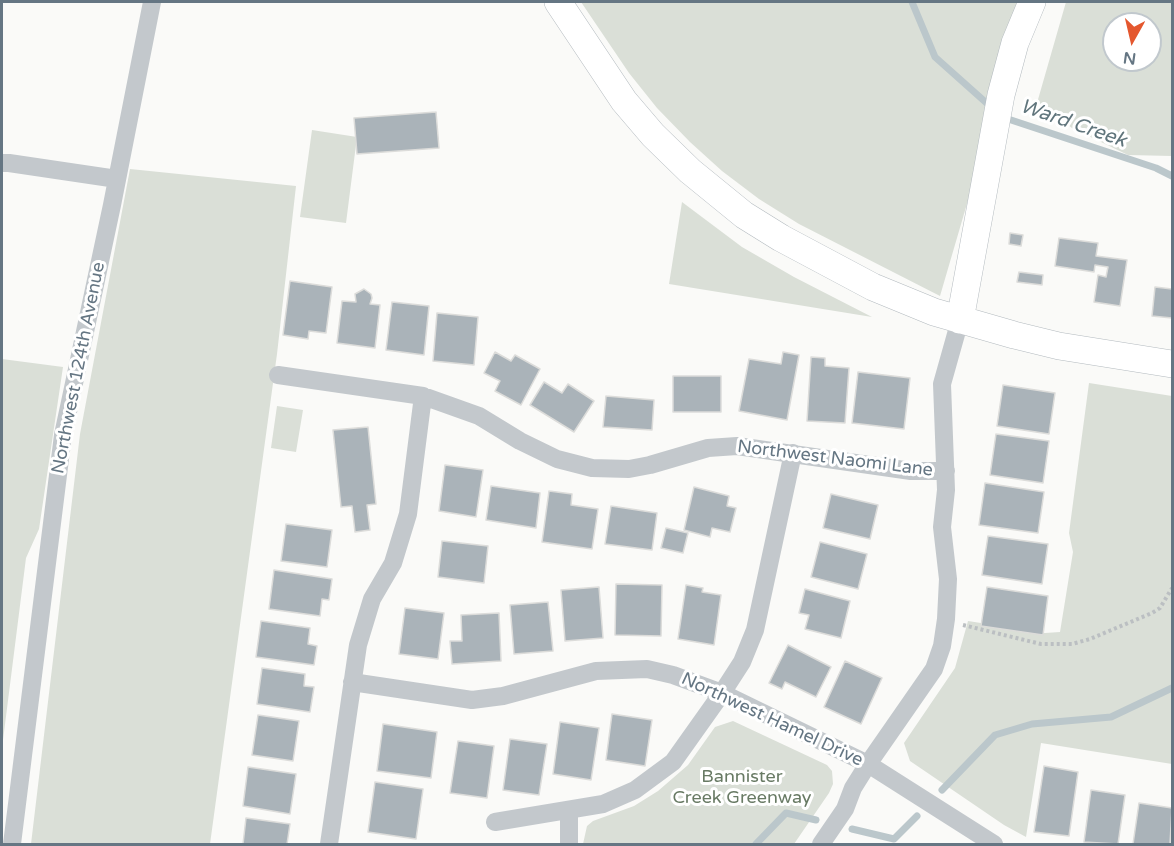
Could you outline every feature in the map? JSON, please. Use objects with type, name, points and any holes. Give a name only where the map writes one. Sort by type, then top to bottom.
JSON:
[{"type":"main road","points":[[558,2],[624,101],[653,135],[690,171],[744,215],[807,253],[873,287],[960,320],[1059,345],[1173,364]]},
{"type":"main road","points":[[960,320],[1001,96],[1015,43],[1032,2]]},
{"type":"street","name":"Northwest 124th Avenue","points":[[12,844],[63,435],[152,2]]},
{"type":"street","points":[[2,163],[117,179]]},
{"type":"street","points":[[821,844],[845,808],[853,788],[868,764],[934,669],[942,646],[948,579],[942,527],[946,471],[942,384],[960,320]]},
{"type":"street","name":"Northwest Naomi Lane","points":[[278,375],[423,396],[479,416],[520,441],[557,459],[592,468],[629,469],[708,448],[737,446],[911,471],[946,471]]},
{"type":"street","points":[[329,844],[352,682],[363,625],[372,600],[393,563],[408,514],[423,396]]},
{"type":"street","points":[[495,822],[603,804],[635,790],[674,762],[723,693],[742,662],[755,630],[793,453]]},
{"type":"street","name":"Northwest Hamel Drive","points":[[352,682],[471,700],[503,696],[596,671],[647,669],[673,675],[723,693],[868,764],[994,844]]},
{"type":"street","points":[[569,810],[569,844]]},
{"type":"path","points":[[946,619],[989,633],[1041,645],[1072,644],[1090,639],[1152,613],[1160,608],[1173,588]]},
{"type":"green space","points":[[581,2],[1026,2],[940,296],[799,224],[759,199],[722,171],[657,108],[629,73]]},
{"type":"green space","points":[[1066,2],[1172,2],[1172,156],[1128,155],[1072,128],[1037,103]]},
{"type":"green space","points":[[312,130],[357,137],[346,223],[300,217]]},
{"type":"green space","points":[[130,169],[296,186],[277,354],[210,844],[31,844],[80,434]]},
{"type":"green space","points":[[682,202],[742,247],[872,317],[669,284]]},
{"type":"green space","points":[[2,359],[63,367],[39,529],[26,558],[2,748]]},
{"type":"green space","points":[[1089,383],[1172,396],[1172,764],[1041,743],[1026,837],[1004,825],[910,761],[904,743],[955,668],[968,621],[1045,633],[1060,632],[1073,552],[1069,533]]},
{"type":"green space","points":[[277,406],[303,410],[296,452],[271,448]]},
{"type":"green space","name":"Bannister Creek Greenway","points":[[733,721],[827,765],[832,771],[833,784],[829,793],[794,844],[583,844],[587,826],[593,821],[634,806],[658,791],[688,765],[715,727]]},
{"type":"building","points":[[436,112],[439,148],[357,154],[354,118]]},
{"type":"building","points":[[1010,233],[1023,235],[1021,246],[1009,244]]},
{"type":"building","points":[[1059,238],[1098,243],[1096,256],[1127,260],[1120,306],[1094,302],[1098,275],[1106,277],[1108,267],[1095,265],[1094,272],[1055,266]]},
{"type":"building","points":[[1019,272],[1043,275],[1042,285],[1017,282]]},
{"type":"building","points":[[290,281],[332,287],[326,333],[309,331],[308,339],[283,335]]},
{"type":"building","points":[[1155,287],[1172,289],[1172,318],[1152,316]]},
{"type":"building","points":[[364,289],[371,294],[370,304],[380,305],[375,348],[337,343],[342,301],[356,302],[355,294]]},
{"type":"building","points":[[392,302],[429,306],[424,355],[386,350]]},
{"type":"building","points":[[437,313],[478,317],[474,365],[433,361]]},
{"type":"building","points":[[495,352],[511,361],[515,355],[540,369],[521,405],[495,391],[500,381],[484,373]]},
{"type":"building","points":[[783,352],[799,355],[787,420],[739,411],[749,359],[781,364]]},
{"type":"building","points":[[811,357],[825,358],[825,366],[849,368],[845,423],[807,421]]},
{"type":"building","points":[[858,372],[910,378],[904,429],[852,423]]},
{"type":"building","points":[[673,376],[721,376],[721,412],[673,412]]},
{"type":"building","points":[[544,382],[562,393],[568,384],[594,401],[574,432],[530,405]]},
{"type":"building","points":[[1003,385],[1055,393],[1049,434],[997,426]]},
{"type":"building","points":[[606,396],[654,400],[652,430],[603,427]]},
{"type":"building","points":[[368,427],[376,504],[367,505],[370,530],[355,532],[352,506],[341,507],[333,430]]},
{"type":"building","points":[[996,434],[1049,441],[1043,483],[990,475]]},
{"type":"building","points":[[445,465],[483,470],[476,517],[439,511]]},
{"type":"building","points":[[985,483],[1044,492],[1038,533],[979,525]]},
{"type":"building","points":[[491,486],[540,493],[536,528],[486,520]]},
{"type":"building","points":[[694,487],[729,496],[727,506],[736,508],[730,532],[712,528],[710,537],[684,530]]},
{"type":"building","points":[[549,491],[572,494],[571,505],[598,509],[592,549],[542,542]]},
{"type":"building","points":[[831,494],[878,505],[870,539],[823,528]]},
{"type":"building","points":[[611,506],[657,513],[652,550],[605,544]]},
{"type":"building","points":[[286,524],[332,530],[327,567],[281,561]]},
{"type":"building","points":[[666,528],[688,533],[683,553],[661,548]]},
{"type":"building","points":[[988,536],[1048,544],[1042,584],[982,575]]},
{"type":"building","points":[[442,541],[488,546],[484,583],[438,577]]},
{"type":"building","points":[[820,542],[867,554],[858,589],[811,577]]},
{"type":"building","points":[[274,570],[332,579],[329,600],[322,599],[320,616],[269,609]]},
{"type":"building","points":[[616,584],[662,585],[661,636],[615,635]]},
{"type":"building","points":[[686,585],[703,588],[702,592],[721,595],[714,645],[678,639]]},
{"type":"building","points":[[599,587],[603,638],[565,641],[561,590]]},
{"type":"building","points":[[987,587],[1048,596],[1043,635],[981,626]]},
{"type":"building","points":[[805,589],[850,601],[841,638],[805,629],[809,615],[799,613]]},
{"type":"building","points":[[548,602],[553,651],[514,654],[510,605]]},
{"type":"building","points":[[405,608],[444,613],[438,659],[399,654]]},
{"type":"building","points":[[499,613],[501,661],[452,664],[450,641],[462,641],[461,615]]},
{"type":"building","points":[[261,621],[310,628],[308,644],[317,646],[314,665],[256,657]]},
{"type":"building","points":[[788,645],[831,667],[816,697],[785,682],[782,689],[769,683]]},
{"type":"building","points":[[845,661],[882,678],[861,724],[824,707]]},
{"type":"building","points":[[262,668],[305,674],[304,686],[314,687],[310,712],[257,704]]},
{"type":"building","points":[[612,714],[652,720],[645,766],[606,760]]},
{"type":"building","points":[[258,715],[299,721],[293,761],[252,755]]},
{"type":"building","points":[[560,722],[599,728],[591,780],[553,774]]},
{"type":"building","points":[[383,724],[437,732],[431,778],[377,771]]},
{"type":"building","points":[[510,739],[547,744],[539,795],[503,790]]},
{"type":"building","points":[[458,741],[494,746],[487,798],[450,793]]},
{"type":"building","points":[[1044,766],[1078,772],[1069,836],[1034,832]]},
{"type":"building","points":[[248,767],[296,774],[290,814],[243,806]]},
{"type":"building","points":[[375,782],[423,789],[416,839],[368,832]]},
{"type":"building","points":[[1091,790],[1125,795],[1118,844],[1084,842]]},
{"type":"building","points":[[1139,803],[1172,808],[1170,844],[1133,844]]},
{"type":"building","points":[[246,818],[290,824],[287,844],[243,844]]},
{"type":"waterway","name":"Ward Creek","points":[[912,2],[935,57],[991,107]]},
{"type":"waterway","name":"Ward Creek","points":[[1002,117],[1156,168],[1172,176]]},
{"type":"waterway","points":[[942,790],[995,735],[1032,724],[1111,717],[1172,688]]},
{"type":"waterway","points":[[756,844],[786,813],[816,820]]},
{"type":"waterway","points":[[852,829],[894,839],[917,816]]}]
